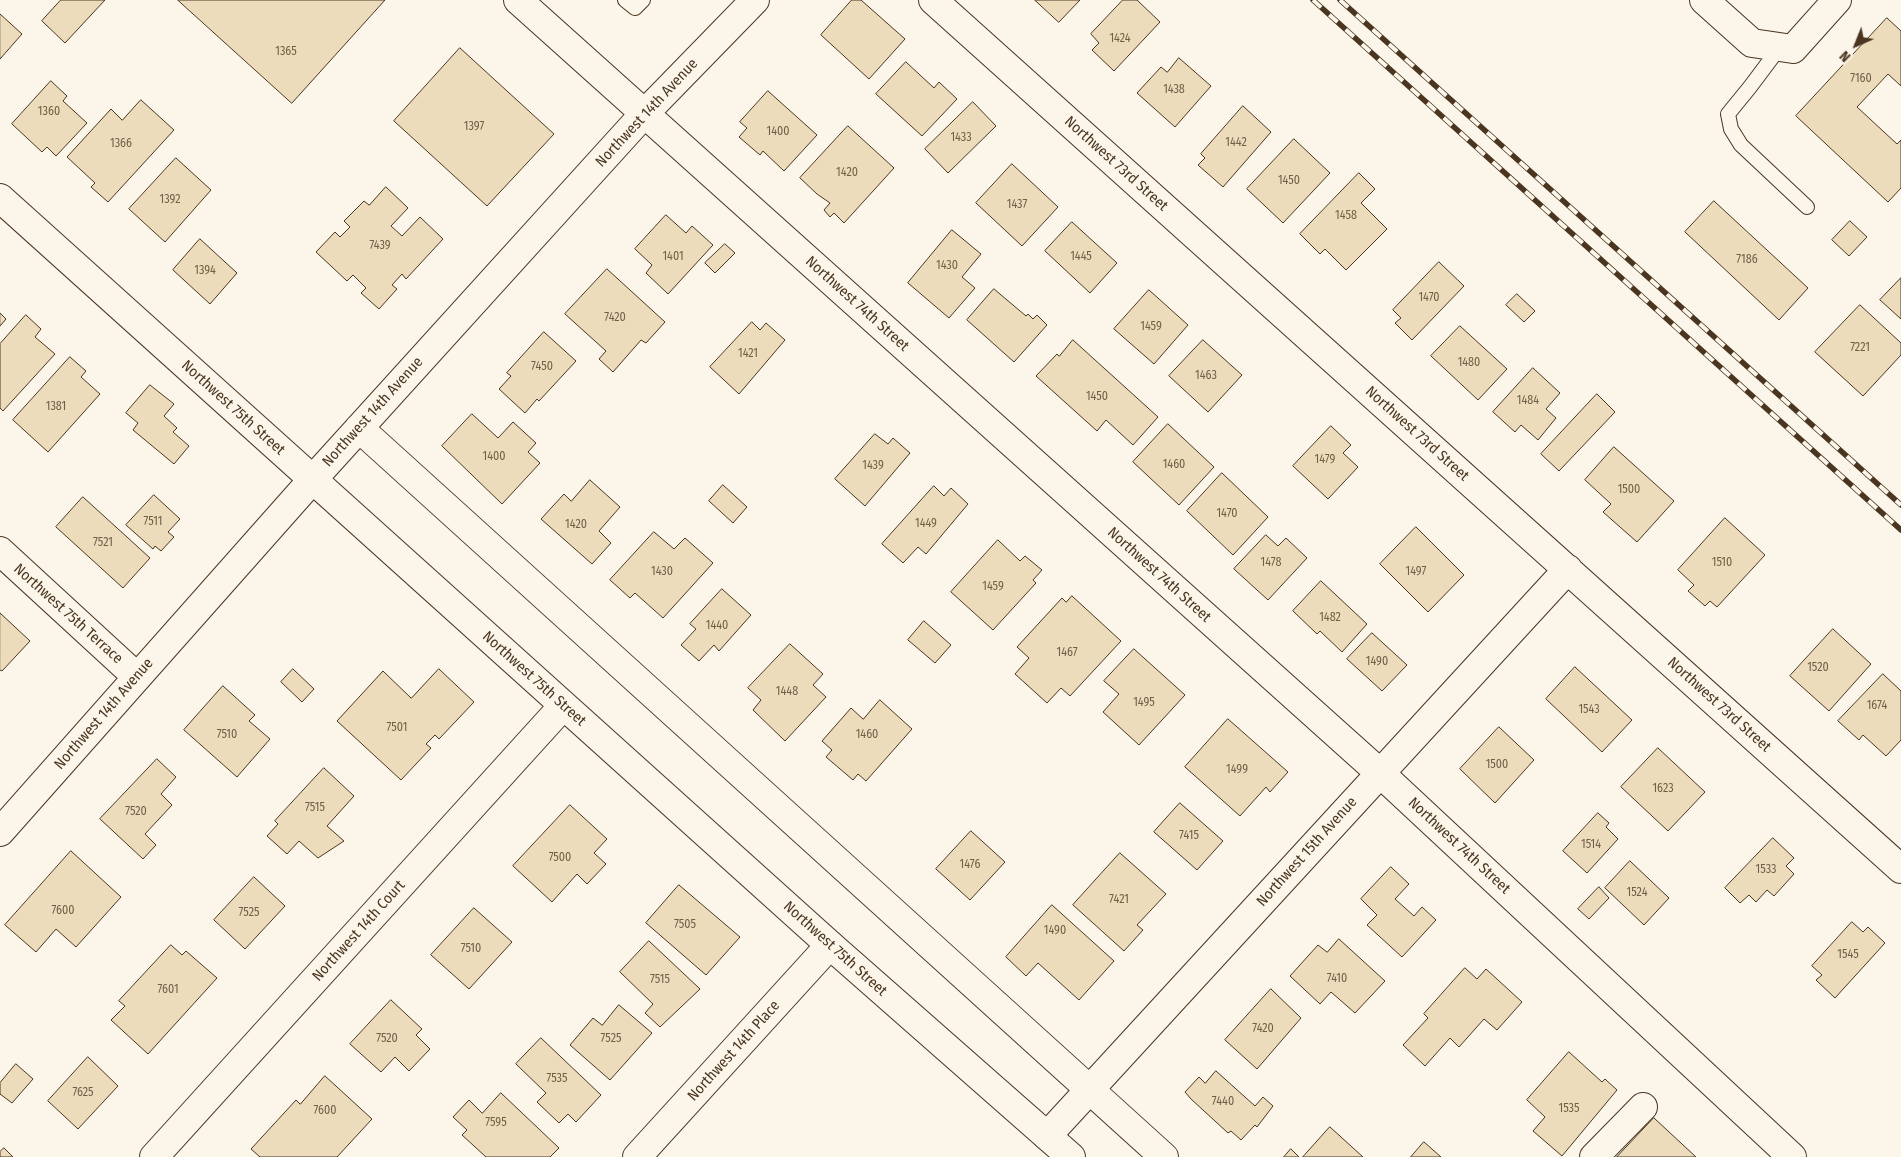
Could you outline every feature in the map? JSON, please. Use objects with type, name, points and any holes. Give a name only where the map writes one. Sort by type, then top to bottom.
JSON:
[{"type":"street","name":"Northwest 74th Street","points":[[518,0],[1380,773],[1792,1157]]},
{"type":"street","name":"Northwest 14th Avenue","points":[[0,832],[313,478],[644,114],[755,0]]},
{"type":"street","name":"Northwest 73rd Street","points":[[933,0],[1901,870]]},
{"type":"street","points":[[1704,0],[1752,43],[1793,49],[1837,0]]},
{"type":"street","name":"Northwest 75th Street","points":[[0,198],[313,478],[830,946],[1071,1157]]},
{"type":"street","points":[[359,428],[1164,1157]]},
{"type":"street","name":"Northwest 75th Terrace","points":[[0,552],[137,677]]},
{"type":"street","name":"Northwest 15th Avenue","points":[[1047,1136],[1568,569]]},
{"type":"street","name":"Northwest 14th Court","points":[[154,1157],[563,706]]},
{"type":"street","name":"Northwest 14th Place","points":[[637,1157],[830,946]]},
{"type":"street","points":[[1594,1157],[1643,1107]]},
{"type":"lane","points":[[625,0],[635,8],[643,0]]},
{"type":"lane","points":[[1780,47],[1728,114],[1731,129],[1741,145],[1807,207]]},
{"type":"building","points":[[61,0],[105,0],[65,43],[42,21]]},
{"type":"building","points":[[178,0],[385,0],[292,103]]},
{"type":"building","points":[[852,0],[861,0],[905,39],[869,79],[821,35]]},
{"type":"building","points":[[1035,0],[1080,0],[1059,22]]},
{"type":"building","points":[[1123,0],[1137,0],[1160,22],[1114,71],[1092,50],[1099,43],[1091,34]]},
{"type":"building","points":[[0,14],[22,34],[0,59]]},
{"type":"building","points":[[1887,18],[1901,31],[1901,86],[1888,74],[1857,107],[1897,144],[1901,140],[1901,188],[1888,202],[1796,116]]},
{"type":"building","points":[[460,48],[554,134],[487,206],[394,121]]},
{"type":"building","points":[[1179,58],[1211,86],[1175,127],[1137,93],[1161,67],[1167,72]]},
{"type":"building","points":[[906,62],[934,88],[939,82],[957,99],[922,136],[876,94]]},
{"type":"building","points":[[51,81],[67,96],[63,101],[87,123],[56,156],[47,147],[42,152],[12,124]]},
{"type":"building","points":[[768,91],[817,135],[784,171],[763,151],[760,155],[739,137],[747,128],[740,122]]},
{"type":"building","points":[[141,100],[174,130],[108,202],[91,187],[95,183],[67,157],[111,109],[122,120]]},
{"type":"building","points":[[973,102],[996,126],[948,173],[925,149]]},
{"type":"building","points":[[1243,106],[1271,132],[1223,187],[1198,165],[1205,158],[1201,154]]},
{"type":"building","points":[[848,126],[894,168],[844,223],[834,213],[830,217],[824,210],[830,203],[800,178]]},
{"type":"building","points":[[1294,139],[1330,173],[1283,223],[1247,189]]},
{"type":"building","points":[[176,158],[211,190],[165,242],[129,209]]},
{"type":"building","points":[[1012,164],[1058,207],[1022,246],[976,203]]},
{"type":"building","points":[[1359,173],[1375,189],[1361,203],[1387,229],[1346,270],[1325,249],[1320,254],[1300,234]]},
{"type":"building","points":[[386,187],[408,208],[391,226],[402,236],[420,217],[443,239],[406,279],[402,274],[392,285],[397,289],[379,309],[361,293],[366,288],[353,275],[347,281],[316,252],[335,232],[340,237],[350,227],[344,221],[364,201],[369,205]]},
{"type":"building","points":[[1714,201],[1808,288],[1779,320],[1685,232]]},
{"type":"building","points":[[666,215],[686,233],[692,226],[713,245],[668,294],[646,273],[652,265],[635,249]]},
{"type":"building","points":[[1850,221],[1867,237],[1849,256],[1832,240]]},
{"type":"building","points":[[1072,222],[1117,263],[1090,293],[1045,251]]},
{"type":"building","points":[[952,230],[981,254],[962,277],[975,288],[949,318],[908,283]]},
{"type":"building","points":[[200,239],[237,273],[210,304],[173,270]]},
{"type":"building","points":[[725,244],[735,253],[715,273],[705,263]]},
{"type":"building","points":[[1439,262],[1464,286],[1412,340],[1395,323],[1401,318],[1393,310]]},
{"type":"building","points":[[607,269],[665,322],[646,343],[641,340],[613,372],[599,359],[606,351],[565,314]]},
{"type":"building","points":[[1901,278],[1901,319],[1880,300]]},
{"type":"building","points":[[994,289],[1026,316],[1028,314],[1033,319],[1037,315],[1047,325],[1014,362],[967,320]]},
{"type":"building","points":[[1149,290],[1188,325],[1154,364],[1114,329]]},
{"type":"building","points":[[1517,294],[1535,311],[1524,322],[1506,305]]},
{"type":"building","points":[[1860,305],[1901,343],[1901,355],[1863,396],[1815,352]]},
{"type":"building","points":[[0,313],[6,319],[0,326]]},
{"type":"building","points":[[26,315],[41,329],[35,337],[55,354],[3,411],[0,408],[0,344]]},
{"type":"building","points":[[752,322],[760,330],[766,323],[785,340],[739,394],[710,367]]},
{"type":"building","points":[[1460,326],[1507,369],[1478,400],[1431,356]]},
{"type":"building","points":[[544,332],[576,361],[539,401],[537,399],[525,413],[499,389],[511,376],[507,373]]},
{"type":"building","points":[[1073,340],[1158,417],[1133,445],[1106,420],[1097,431],[1036,376],[1057,354],[1059,356]]},
{"type":"building","points":[[1203,340],[1242,375],[1208,412],[1169,376]]},
{"type":"building","points":[[70,357],[86,371],[81,377],[100,394],[48,452],[13,420]]},
{"type":"building","points":[[1533,368],[1560,393],[1546,409],[1556,418],[1538,440],[1521,425],[1515,432],[1493,412]]},
{"type":"building","points":[[150,385],[174,404],[164,416],[177,428],[173,432],[189,446],[174,464],[133,430],[138,423],[126,413]]},
{"type":"building","points":[[1597,394],[1615,412],[1559,471],[1541,454]]},
{"type":"building","points":[[472,414],[498,438],[513,422],[536,443],[528,452],[540,463],[502,504],[442,446]]},
{"type":"building","points":[[1168,424],[1214,467],[1179,505],[1133,462]]},
{"type":"building","points":[[1331,426],[1351,445],[1343,453],[1358,467],[1328,499],[1293,466]]},
{"type":"building","points":[[875,434],[888,444],[893,438],[910,453],[865,506],[835,479]]},
{"type":"building","points":[[1614,447],[1674,501],[1637,542],[1603,512],[1611,504],[1585,480]]},
{"type":"building","points":[[1222,473],[1268,517],[1233,555],[1187,511]]},
{"type":"building","points":[[590,480],[620,507],[599,531],[611,543],[592,564],[541,519],[564,494],[571,501]]},
{"type":"building","points":[[723,485],[747,507],[733,523],[709,501]]},
{"type":"building","points":[[934,486],[944,496],[951,488],[968,504],[926,554],[918,547],[903,563],[882,544]]},
{"type":"building","points":[[154,495],[180,519],[168,532],[174,537],[161,551],[155,546],[153,549],[126,525]]},
{"type":"building","points":[[83,497],[150,558],[123,588],[56,527]]},
{"type":"building","points":[[1725,518],[1765,555],[1717,607],[1710,601],[1705,606],[1688,591],[1694,585],[1678,570]]},
{"type":"building","points":[[1416,527],[1464,575],[1428,612],[1380,564]]},
{"type":"building","points":[[654,532],[674,549],[685,538],[713,563],[663,618],[635,593],[630,598],[610,580]]},
{"type":"building","points":[[1266,535],[1278,546],[1286,538],[1307,558],[1268,600],[1234,569]]},
{"type":"building","points":[[998,540],[1020,561],[1025,556],[1042,570],[1033,580],[1036,583],[993,630],[951,592]]},
{"type":"building","points":[[1321,581],[1367,624],[1342,652],[1320,631],[1317,634],[1293,611]]},
{"type":"building","points":[[722,589],[751,615],[719,651],[714,645],[699,661],[681,645],[696,629],[690,624]]},
{"type":"building","points":[[1072,596],[1121,641],[1070,696],[1061,688],[1047,703],[1015,674],[1029,658],[1017,647],[1062,598],[1066,602]]},
{"type":"building","points":[[0,613],[30,641],[2,671],[0,670]]},
{"type":"building","points":[[924,621],[951,645],[935,663],[908,640]]},
{"type":"building","points":[[1833,629],[1871,664],[1829,711],[1790,676]]},
{"type":"building","points":[[1372,633],[1407,665],[1382,691],[1347,659]]},
{"type":"building","points":[[790,644],[823,674],[813,685],[826,697],[785,741],[753,710],[761,700],[748,688]]},
{"type":"building","points":[[1134,649],[1185,695],[1139,745],[1103,712],[1119,694],[1104,681]]},
{"type":"building","points":[[1575,667],[1632,720],[1602,752],[1546,699]]},
{"type":"building","points":[[293,669],[314,689],[302,702],[281,682]]},
{"type":"building","points":[[439,669],[474,702],[439,739],[435,735],[426,744],[431,748],[401,780],[337,721],[383,671],[411,698]]},
{"type":"building","points":[[1883,674],[1901,691],[1901,740],[1886,756],[1863,735],[1859,740],[1838,721]]},
{"type":"building","points":[[223,686],[255,715],[249,721],[270,739],[237,777],[184,730]]},
{"type":"building","points":[[880,700],[912,729],[866,781],[858,774],[853,780],[826,757],[832,750],[822,741],[851,708],[863,719]]},
{"type":"building","points":[[1228,719],[1288,772],[1270,792],[1266,787],[1240,816],[1185,767]]},
{"type":"building","points":[[1499,727],[1534,760],[1495,803],[1460,769]]},
{"type":"building","points":[[1658,748],[1705,792],[1668,831],[1621,787]]},
{"type":"building","points":[[157,759],[176,777],[161,794],[172,805],[145,834],[156,845],[143,859],[100,819]]},
{"type":"building","points":[[324,768],[354,796],[327,826],[344,841],[318,858],[299,841],[287,854],[267,836],[278,824],[275,821]]},
{"type":"building","points":[[1180,803],[1223,841],[1197,870],[1154,832]]},
{"type":"building","points":[[570,805],[607,839],[594,853],[606,864],[587,884],[577,874],[552,902],[513,866]]},
{"type":"building","points":[[1598,813],[1609,823],[1606,827],[1618,839],[1587,873],[1563,851]]},
{"type":"building","points":[[971,831],[1005,862],[970,900],[936,869]]},
{"type":"building","points":[[1773,838],[1794,858],[1786,866],[1794,874],[1774,896],[1767,890],[1756,902],[1749,895],[1740,903],[1725,888]]},
{"type":"building","points":[[71,851],[121,897],[76,947],[56,929],[36,952],[5,925]]},
{"type":"building","points":[[1120,853],[1166,894],[1137,925],[1143,930],[1124,951],[1073,905]]},
{"type":"building","points":[[1630,861],[1669,898],[1644,925],[1605,888]]},
{"type":"building","points":[[1391,867],[1409,884],[1395,899],[1414,916],[1422,907],[1436,920],[1402,957],[1367,925],[1377,915],[1361,899]]},
{"type":"building","points":[[254,877],[285,906],[245,949],[214,920]]},
{"type":"building","points":[[679,885],[740,937],[706,975],[646,923]]},
{"type":"building","points":[[1599,887],[1609,898],[1589,919],[1578,909]]},
{"type":"building","points":[[1052,905],[1114,961],[1079,1000],[1038,963],[1026,976],[1006,957]]},
{"type":"building","points":[[474,908],[512,942],[469,989],[431,955]]},
{"type":"building","points":[[1852,922],[1863,932],[1868,927],[1885,943],[1835,998],[1816,980],[1822,975],[1812,966]]},
{"type":"building","points":[[1339,939],[1385,981],[1355,1013],[1331,992],[1320,1004],[1290,976],[1318,945],[1327,952]]},
{"type":"building","points":[[649,941],[700,989],[660,1027],[645,1013],[653,1004],[620,972]]},
{"type":"building","points":[[171,945],[182,955],[186,951],[217,978],[148,1054],[111,1020],[125,1006],[119,1001]]},
{"type":"building","points":[[1465,968],[1477,979],[1486,969],[1522,1002],[1497,1030],[1484,1019],[1459,1047],[1450,1038],[1425,1066],[1403,1045],[1428,1018],[1424,1014]]},
{"type":"building","points":[[1271,989],[1301,1018],[1257,1069],[1225,1040]]},
{"type":"building","points":[[391,1000],[422,1029],[416,1035],[430,1049],[409,1071],[395,1057],[381,1072],[350,1044]]},
{"type":"building","points":[[619,1005],[652,1033],[610,1080],[570,1045],[593,1018],[602,1025]]},
{"type":"building","points":[[541,1038],[601,1095],[576,1122],[568,1114],[559,1123],[537,1102],[546,1093],[516,1064]]},
{"type":"building","points":[[1569,1052],[1602,1082],[1605,1079],[1617,1090],[1562,1156],[1533,1131],[1545,1117],[1527,1100]]},
{"type":"building","points":[[88,1057],[118,1086],[78,1129],[48,1101]]},
{"type":"building","points":[[16,1064],[33,1079],[12,1103],[0,1094],[0,1083]]},
{"type":"building","points":[[1216,1071],[1255,1106],[1263,1097],[1273,1106],[1257,1127],[1255,1125],[1241,1140],[1231,1131],[1228,1133],[1185,1092],[1199,1077],[1205,1083]]},
{"type":"building","points":[[325,1076],[372,1119],[337,1157],[260,1157],[251,1149],[296,1100],[300,1104]]},
{"type":"building","points":[[501,1093],[559,1148],[550,1157],[486,1157],[462,1135],[467,1130],[453,1117],[469,1100],[482,1113]]},
{"type":"building","points":[[1654,1118],[1696,1157],[1617,1157]]},
{"type":"building","points":[[1330,1127],[1363,1157],[1303,1157]]},
{"type":"building","points":[[1424,1142],[1441,1157],[1411,1157]]},
{"type":"building","points":[[4,1148],[13,1157],[0,1157],[0,1152]]},
{"type":"building","points":[[1291,1149],[1299,1157],[1284,1157]]},
{"type":"railway","points":[[1313,0],[1901,530]]},
{"type":"railway","points":[[1340,0],[1901,505]]}]
